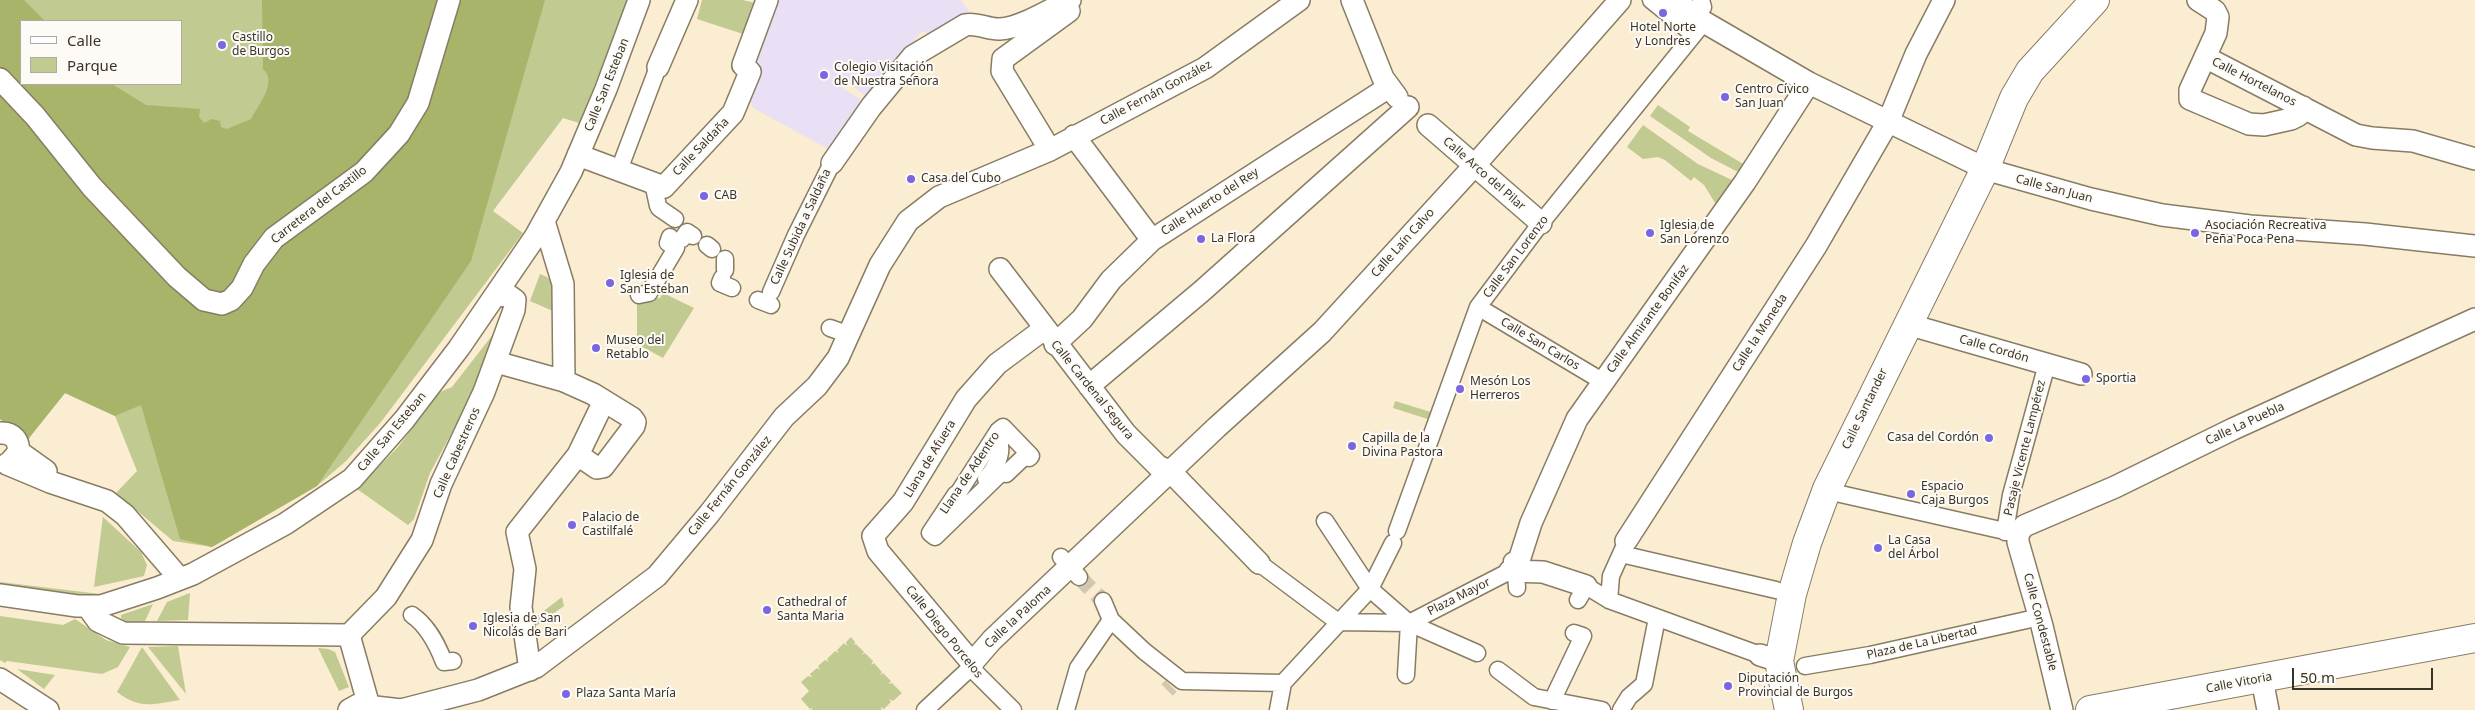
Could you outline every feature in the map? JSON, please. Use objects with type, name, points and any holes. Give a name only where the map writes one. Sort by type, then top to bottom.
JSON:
[{"type":"main road","name":"Calle Santander","points":[[1789,710],[1781,661],[1792,594],[1807,543],[1827,489],[1985,169],[2014,98],[2030,71],[2095,0]]},
{"type":"main road","name":"Calle Vitoria","points":[[2090,710],[2475,638]]},
{"type":"street","name":"Carretera del Castillo","points":[[0,79],[30,110],[92,187],[177,277],[204,300],[222,304],[231,300],[242,288],[254,264],[274,238],[364,172],[399,134],[418,103],[449,0]]},
{"type":"street","name":"Calle San Esteban","points":[[0,595],[87,606],[101,606],[180,579],[285,524],[352,479],[404,420],[496,296],[544,221],[578,155],[606,88],[639,0]]},
{"type":"street","points":[[619,170],[664,62],[687,0]]},
{"type":"street","name":"Calle Saldaña","points":[[653,183],[664,187],[733,113],[750,72],[744,65],[767,0]]},
{"type":"street","points":[[832,163],[871,107],[913,56],[922,49],[965,25],[1002,29],[1015,26],[1070,0]]},
{"type":"street","points":[[1037,160],[1001,65],[1004,59],[1083,0]]},
{"type":"street","name":"Calle Fernán González","points":[[359,708],[401,710],[478,690],[530,670],[657,576],[709,514],[784,417],[816,386],[838,358],[839,331],[908,221],[925,206],[1037,160],[1074,136],[1205,68],[1299,0]]},
{"type":"street","points":[[1089,386],[1202,291],[1410,109],[1389,87],[1374,58],[1352,0]]},
{"type":"street","name":"Calle Laín Calvo","points":[[1171,472],[1322,332],[1474,166],[1620,0]]},
{"type":"street","points":[[1651,0],[1687,30],[1700,13]]},
{"type":"street","name":"Calle San Juan","points":[[1674,0],[1700,13],[1809,83],[1985,169],[2091,199],[2162,214],[2250,226],[2364,234],[2475,246]]},
{"type":"street","name":"Calle la Moneda","points":[[1624,548],[1816,246],[1888,122],[1916,54],[1944,0]]},
{"type":"street","name":"Calle Hortelanos","points":[[2198,0],[2215,11],[2218,17],[2216,33],[2190,90],[2190,99],[2249,124],[2264,124],[2291,119],[2299,115],[2302,107]]},
{"type":"street","name":"Calle San Lorenzo","points":[[1370,589],[1395,537],[1478,307],[1700,13]]},
{"type":"street","name":"Calle Hortelanos","points":[[2205,57],[2356,135],[2413,141],[2475,159]]},
{"type":"street","name":"Calle Almirante Bonifaz","points":[[1513,572],[1531,523],[1577,419],[1602,381],[1675,283],[1740,190],[1782,128],[1809,83]]},
{"type":"street","name":"Calle Huerto del Rey","points":[[1049,336],[1082,319],[1111,280],[1152,240],[1389,87]]},
{"type":"street","name":"Calle Arco del Pilar","points":[[1428,125],[1540,223]]},
{"type":"street","points":[[1074,136],[1152,240]]},
{"type":"street","points":[[578,155],[653,183],[658,207],[716,261]]},
{"type":"street","name":"Calle Subida a Saldaña","points":[[639,296],[649,293],[655,282],[796,235],[832,163]]},
{"type":"street","points":[[544,221],[564,284],[564,381]]},
{"type":"street","name":"Calle Cardenal Segura","points":[[1000,270],[1126,434],[1158,466],[1171,472],[1260,562]]},
{"type":"street","name":"Calle Cabestreros","points":[[348,635],[390,603],[422,540],[441,484],[484,392],[502,363],[514,310],[514,300],[508,295],[496,296]]},
{"type":"street","name":"Calle San Carlos","points":[[1478,307],[1602,381]]},
{"type":"street","name":"Calle La Puebla","points":[[2012,533],[2115,487],[2232,429],[2475,319]]},
{"type":"street","name":"Calle Cordón","points":[[1907,324],[2081,374]]},
{"type":"street","name":"Llana de Afuera","points":[[878,551],[873,536],[904,512],[997,364],[1049,336]]},
{"type":"street","points":[[502,363],[564,381],[604,401],[636,422],[600,468],[597,468],[578,455]]},
{"type":"street","name":"Pasaje Vicente Lampérez","points":[[2012,533],[2011,495],[2047,364]]},
{"type":"street","points":[[530,670],[521,606],[525,569],[517,532],[578,455],[604,401]]},
{"type":"street","name":"Llana de Adentro","points":[[985,484],[1003,471],[1006,474],[1026,455],[1028,458],[1031,456],[1004,427],[998,431],[958,496],[956,494],[930,533],[935,537],[985,484],[998,458],[1000,443],[996,436]]},
{"type":"street","points":[[0,433],[6,433],[15,438],[8,460],[32,475],[108,501],[125,515],[180,579]]},
{"type":"street","name":"Calle la Paloma","points":[[925,710],[968,671],[972,663],[992,640],[1171,472]]},
{"type":"street","points":[[1836,493],[2012,533]]},
{"type":"street","name":"Plaza Mayor","points":[[1325,521],[1370,589],[1409,623],[1477,654]]},
{"type":"street","name":"Calle Condestable","points":[[2012,533],[2040,617],[2062,710]]},
{"type":"street","points":[[1609,600],[1610,576],[1624,548],[1776,590]]},
{"type":"street","name":"Calle Diego Porcelos","points":[[878,551],[972,663],[976,673],[1013,710]]},
{"type":"street","points":[[1260,562],[1338,622]]},
{"type":"street","points":[[1513,572],[1543,572],[1582,593],[1609,600],[1657,618],[1682,634],[1781,661]]},
{"type":"street","name":"Plaza Mayor","points":[[1338,622],[1409,623],[1513,572]]},
{"type":"street","points":[[1278,710],[1283,683],[1370,589]]},
{"type":"street","points":[[116,601],[111,618],[123,633]]},
{"type":"street","points":[[1103,601],[1110,620],[1182,681],[1283,683]]},
{"type":"street","points":[[87,606],[98,621],[123,633],[348,635],[359,708]]},
{"type":"street","points":[[412,615],[420,620],[437,645],[444,662],[452,660]]},
{"type":"street","name":"Plaza de La Libertad","points":[[1781,661],[1870,655],[2040,617]]},
{"type":"street","points":[[1625,704],[1644,684],[1657,618]]},
{"type":"street","points":[[1066,710],[1078,668],[1106,639],[1110,620]]},
{"type":"street","points":[[1406,675],[1409,623]]},
{"type":"street","points":[[1552,701],[1583,636],[1574,633]]},
{"type":"street","points":[[1498,670],[1534,697],[1602,710]]},
{"type":"street","points":[[0,679],[48,710]]},
{"type":"street","points":[[2262,679],[2268,710]]},
{"type":"shaded area","name":"Colegio Visitación de Nuestra Señora","points":[[772,0],[961,0],[969,11],[933,34],[922,31],[870,95],[865,96],[844,79],[840,86],[864,102],[832,151],[753,108],[749,100],[763,71],[748,63]]},
{"type":"green space","points":[[0,0],[629,0],[579,123],[563,118],[493,211],[523,233],[381,422],[346,461],[317,486],[212,547],[173,541],[116,493],[137,471],[115,416],[65,393],[25,443],[0,419]]},
{"type":"green space","points":[[0,0],[24,0],[44,20],[20,20],[20,85],[114,85],[146,105],[200,109],[199,117],[204,123],[212,119],[220,121],[221,127],[227,129],[251,119],[268,87],[267,74],[263,69],[262,0],[545,0],[471,261],[317,486],[212,547],[180,539],[141,405],[115,416],[65,393],[25,443],[0,419]]},
{"type":"green space","points":[[702,0],[743,0],[755,3],[746,35],[697,19]]},
{"type":"green space","points":[[1658,105],[1690,127],[1688,131],[1745,165],[1740,173],[1711,158],[1650,116]]},
{"type":"green space","points":[[1643,125],[1698,164],[1734,181],[1717,206],[1704,185],[1694,177],[1691,181],[1665,160],[1658,157],[1643,159],[1627,147]]},
{"type":"green space","points":[[540,274],[547,277],[555,286],[555,312],[530,301]]},
{"type":"green space","points":[[663,293],[694,308],[663,358],[637,344],[637,299],[660,298]]},
{"type":"green space","points":[[494,333],[476,388],[430,473],[414,519],[408,525],[357,489],[398,447],[440,392],[452,387]]},
{"type":"green space","points":[[1395,401],[1434,413],[1431,420],[1393,408]]},
{"type":"green space","points":[[103,517],[141,552],[147,565],[144,576],[94,587]]},
{"type":"green space","points":[[0,582],[100,594],[89,597],[0,587]]},
{"type":"green space","points":[[190,593],[188,620],[157,621],[167,602]]},
{"type":"green space","points":[[562,597],[564,606],[533,628],[532,620]]},
{"type":"green space","points":[[153,604],[144,623],[125,622],[121,618],[121,615]]},
{"type":"green space","points":[[0,616],[63,625],[75,619],[106,640],[130,647],[118,667],[102,674],[7,661],[5,663],[0,660]]},
{"type":"green space","points":[[851,637],[855,642],[854,645],[856,644],[864,652],[862,655],[865,653],[873,661],[871,665],[874,663],[882,672],[880,675],[883,673],[891,681],[888,684],[892,683],[902,693],[893,701],[889,699],[891,702],[884,709],[880,707],[882,710],[811,710],[813,707],[810,709],[801,699],[809,691],[801,682],[808,676],[812,677],[810,674],[817,668],[820,670],[818,666],[825,660],[829,662],[827,659],[835,651],[839,653],[837,650],[844,643],[847,646],[846,642]]},
{"type":"green space","points":[[178,646],[186,694],[148,647]]},
{"type":"green space","points":[[142,647],[180,700],[147,704],[125,698],[117,692]]},
{"type":"green space","points":[[318,648],[335,652],[349,687],[339,691]]},
{"type":"green space","points":[[17,669],[55,675],[44,689]]},
{"type":"tunnel","points":[[1079,577],[1103,601]]},
{"type":"tunnel","points":[[1167,690],[1171,686]]},
{"type":"place","name":"Hotel Norte y Londres","points":[[1663,13]]},
{"type":"place","name":"Castillo de Burgos","points":[[222,45]]},
{"type":"place","name":"Colegio Visitación de Nuestra Señora","points":[[824,75]]},
{"type":"place","name":"Centro Cívico San Juan","points":[[1725,97]]},
{"type":"place","name":"Casa del Cubo","points":[[911,179]]},
{"type":"place","name":"CAB","points":[[704,196]]},
{"type":"place","name":"Iglesia de San Lorenzo","points":[[1650,233]]},
{"type":"place","name":"Asociación Recreativa Peña Poca Pena","points":[[2195,233]]},
{"type":"place","name":"La Flora","points":[[1201,239]]},
{"type":"place","name":"Iglesia de San Esteban","points":[[610,283]]},
{"type":"place","name":"Museo del Retablo","points":[[596,348]]},
{"type":"place","name":"Sportia","points":[[2086,379]]},
{"type":"place","name":"Mesón Los Herreros","points":[[1460,389]]},
{"type":"place","name":"Casa del Cordón","points":[[1989,438]]},
{"type":"place","name":"Capilla de la Divina Pastora","points":[[1352,446]]},
{"type":"place","name":"Espacio Caja Burgos","points":[[1911,494]]},
{"type":"place","name":"Palacio de Castilfalé","points":[[572,525]]},
{"type":"place","name":"La Casa del Árbol","points":[[1878,548]]},
{"type":"place","name":"Cathedral of Santa Maria","points":[[767,610]]},
{"type":"place","name":"Iglesia de San Nicolás de Bari","points":[[473,626]]},
{"type":"place","name":"Diputación Provincial de Burgos","points":[[1728,686]]},
{"type":"place","name":"Plaza Santa María","points":[[566,694]]}]
